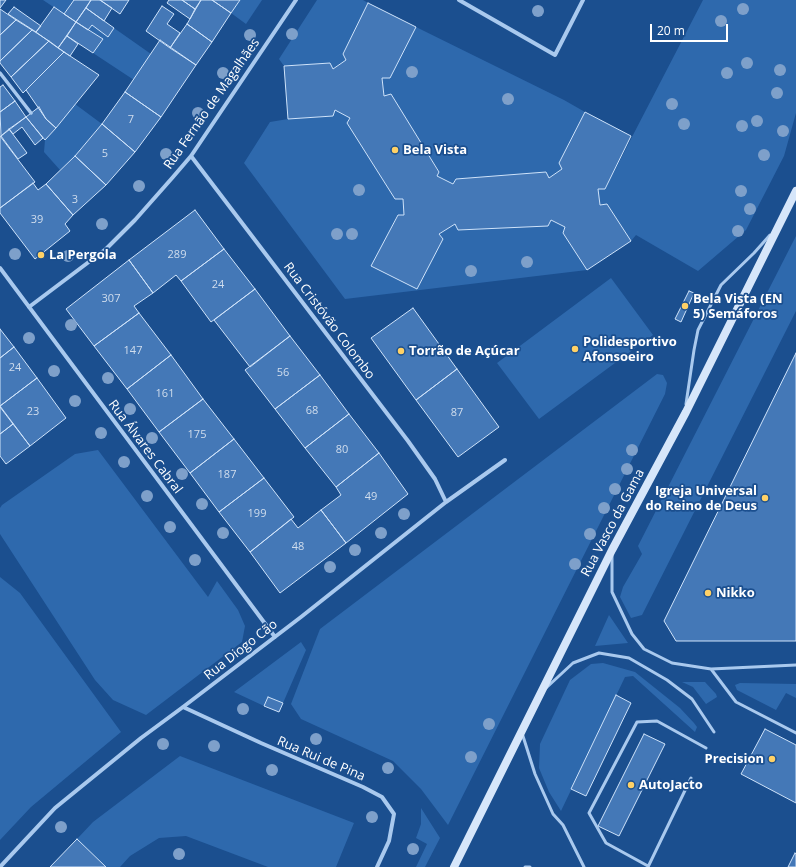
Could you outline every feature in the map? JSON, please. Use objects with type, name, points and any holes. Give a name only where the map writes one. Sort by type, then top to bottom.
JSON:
[{"type":"main road","name":"Rua Vasco da Gama","points":[[454,867],[612,550],[686,412],[796,191]]},
{"type":"street","name":"Rua Fernão de Magalhães","points":[[29,307],[106,249],[135,220],[190,156],[296,0]]},
{"type":"street","points":[[459,0],[555,55],[583,0]]},
{"type":"street","points":[[0,73],[31,113]]},
{"type":"street","name":"Rua Cristóvão Colombo","points":[[190,156],[408,441],[435,479],[446,502]]},
{"type":"street","name":"Rua Álvares Cabral","points":[[0,268],[275,636]]},
{"type":"street","name":"Rua Diogo Cão","points":[[0,867],[55,808],[141,738],[183,708],[446,502],[505,460]]},
{"type":"street","name":"Rua Rui de Pina","points":[[183,708],[261,744],[363,787],[382,798],[394,814],[389,841],[377,867]]},
{"type":"lane","points":[[686,412],[698,330],[721,284],[754,254],[776,229]]},
{"type":"lane","points":[[612,550],[612,592],[632,634],[644,649],[672,663],[711,669],[796,665]]},
{"type":"lane","points":[[541,693],[573,663],[600,653],[622,656],[667,680],[692,699],[714,732]]},
{"type":"lane","points":[[711,669],[736,702],[796,733]]},
{"type":"lane","points":[[691,778],[648,867],[606,843],[589,813],[637,722],[657,720],[706,748]]},
{"type":"lane","points":[[521,732],[536,774],[553,814],[563,825],[584,867]]},
{"type":"lane","points":[[525,867],[530,867]]},
{"type":"shaded area","points":[[43,0],[74,0],[64,14]]},
{"type":"shaded area","points":[[240,0],[262,0],[246,24],[231,13]]},
{"type":"shaded area","points":[[317,0],[363,0],[368,3],[343,54],[346,60],[333,69],[329,63],[284,66],[279,59]]},
{"type":"shaded area","points":[[703,0],[796,0],[796,113],[784,156],[746,230],[698,271],[636,235],[631,241],[607,204],[600,205],[598,189],[605,189]]},
{"type":"shaded area","points":[[92,25],[108,37],[114,28],[151,54],[134,80],[93,53],[103,39],[88,30]]},
{"type":"shaded area","points":[[416,27],[564,100],[585,112],[559,163],[562,169],[549,178],[546,172],[456,179],[453,184],[437,176],[439,171],[391,95],[384,96],[382,78],[390,78]]},
{"type":"shaded area","points":[[75,104],[102,124],[75,156],[60,170],[44,152],[45,140]]},
{"type":"shaded area","points":[[335,110],[350,118],[347,123],[395,199],[403,199],[404,215],[397,216],[372,266],[417,289],[443,239],[439,234],[455,224],[458,230],[551,220],[565,227],[563,233],[587,270],[345,299],[244,163],[270,122],[288,119],[332,116]]},
{"type":"shaded area","points":[[796,236],[796,311],[642,615],[631,618],[620,597],[623,587],[642,554],[638,546]]},
{"type":"shaded area","name":"Polidesportivo Afonsoeiro","points":[[611,278],[653,335],[539,419],[497,363]]},
{"type":"shaded area","points":[[657,374],[663,375],[667,383],[665,394],[448,825],[421,789],[393,761],[301,719],[291,704],[320,629]]},
{"type":"shaded area","points":[[98,450],[208,597],[217,581],[238,610],[245,626],[242,642],[146,715],[113,700],[95,680],[0,534],[0,508],[2,505],[75,454]]},
{"type":"shaded area","points":[[0,577],[20,593],[121,732],[31,807],[0,840]]},
{"type":"shaded area","points":[[609,615],[628,643],[595,646]]},
{"type":"shaded area","points":[[301,642],[306,650],[283,703],[268,697],[264,706],[234,692]]},
{"type":"shaded area","points":[[603,663],[635,672],[680,708],[697,727],[695,732],[633,676],[625,677],[561,811],[549,792],[539,768],[540,744],[570,680],[591,664]]},
{"type":"shaded area","points":[[682,682],[705,682],[717,697],[706,704],[693,687]]},
{"type":"shaded area","points":[[740,683],[796,684],[796,698],[786,693],[776,710],[737,690],[735,685]]},
{"type":"shaded area","points":[[180,756],[354,823],[336,867],[268,867],[186,836],[159,838],[130,856],[120,867],[106,867],[77,839],[93,822]]},
{"type":"shaded area","points":[[421,808],[440,838],[425,867],[416,867],[427,844],[416,838],[421,824]]},
{"type":"building","points":[[0,0],[6,0],[0,8]]},
{"type":"building","points":[[74,0],[91,0],[76,22],[64,14]]},
{"type":"building","points":[[91,0],[100,0],[112,8],[104,21],[86,8]]},
{"type":"building","points":[[100,0],[129,0],[120,14]]},
{"type":"building","points":[[169,0],[182,0],[195,9],[190,19],[167,3]]},
{"type":"building","points":[[182,0],[201,0],[195,9]]},
{"type":"building","points":[[201,0],[212,0],[231,13],[212,42],[187,24]]},
{"type":"building","points":[[212,0],[240,0],[231,13]]},
{"type":"building","name":"Bela Vista","points":[[368,3],[416,27],[390,78],[382,78],[384,96],[391,94],[439,172],[437,176],[453,184],[456,179],[546,172],[549,178],[562,169],[559,163],[585,112],[631,136],[605,189],[598,189],[600,205],[607,204],[631,241],[587,270],[563,233],[565,227],[551,220],[548,226],[458,230],[455,224],[439,234],[443,239],[417,289],[371,266],[398,215],[404,215],[403,199],[395,199],[347,123],[350,118],[335,110],[333,116],[288,119],[284,66],[330,63],[333,69],[346,60],[343,54]]},
{"type":"building","points":[[162,6],[174,14],[167,24],[180,33],[170,48],[146,31]]},
{"type":"building","points":[[14,7],[41,26],[36,32],[8,14]]},
{"type":"building","points":[[54,7],[76,22],[58,48],[36,32]]},
{"type":"building","points":[[86,8],[114,28],[108,37],[92,25],[88,30],[76,22]]},
{"type":"building","points":[[0,9],[16,20],[0,35]]},
{"type":"building","points":[[16,20],[32,30],[0,61],[0,35]]},
{"type":"building","points":[[76,22],[103,39],[93,53],[67,36]]},
{"type":"building","points":[[187,24],[212,42],[196,65],[170,48]]},
{"type":"building","points":[[32,30],[49,41],[11,77],[0,61]]},
{"type":"building","points":[[67,36],[78,44],[70,56],[58,48]]},
{"type":"building","points":[[160,40],[196,65],[161,117],[125,92]]},
{"type":"building","points":[[49,41],[64,52],[23,93],[11,77]]},
{"type":"building","points":[[64,52],[99,75],[56,128],[46,119],[26,90]]},
{"type":"building","points":[[3,85],[15,101],[0,112],[0,87]]},
{"type":"building","points":[[125,92],[161,117],[135,152],[102,124]]},
{"type":"building","points":[[15,101],[26,117],[1,136],[0,112]]},
{"type":"building","points":[[39,107],[46,119],[56,128],[45,140],[26,117]]},
{"type":"building","points":[[26,117],[43,138],[35,145],[22,127],[13,134],[9,129]]},
{"type":"building","points":[[102,124],[135,152],[106,185],[75,156]]},
{"type":"building","points":[[9,129],[27,153],[18,159],[1,136]]},
{"type":"building","points":[[0,136],[35,182],[0,208]]},
{"type":"building","points":[[75,156],[106,185],[73,215],[46,184]]},
{"type":"building","points":[[33,183],[38,190],[46,184],[73,215],[65,224],[70,231],[35,259],[0,213],[0,208]]},
{"type":"building","points":[[195,210],[224,249],[181,281],[176,275],[153,293],[129,260]]},
{"type":"building","points":[[224,249],[255,289],[211,322],[181,281]]},
{"type":"building","points":[[129,260],[153,293],[134,306],[139,313],[94,346],[66,309]]},
{"type":"building","points":[[255,289],[290,336],[250,367],[214,320]]},
{"type":"building","points":[[689,291],[694,293],[681,322],[675,319]]},
{"type":"building","points":[[413,308],[457,369],[416,400],[371,338]]},
{"type":"building","points":[[139,313],[171,355],[127,389],[94,346]]},
{"type":"building","points":[[0,329],[14,347],[0,358]]},
{"type":"building","points":[[290,336],[320,375],[275,409],[245,370]]},
{"type":"building","points":[[14,347],[37,378],[0,406],[0,358]]},
{"type":"building","points":[[796,353],[796,641],[676,641],[664,621]]},
{"type":"building","points":[[171,355],[203,399],[159,432],[127,389]]},
{"type":"building","points":[[457,369],[499,427],[458,457],[416,400]]},
{"type":"building","points":[[320,375],[349,414],[305,448],[275,409]]},
{"type":"building","points":[[37,378],[66,418],[30,446],[0,406]]},
{"type":"building","points":[[203,399],[234,439],[190,473],[159,432]]},
{"type":"building","points":[[0,407],[13,424],[0,434]]},
{"type":"building","points":[[349,414],[379,453],[336,487],[305,448]]},
{"type":"building","points":[[13,424],[30,446],[6,464],[0,456],[0,434]]},
{"type":"building","points":[[234,439],[264,478],[219,512],[190,473]]},
{"type":"building","points":[[379,453],[408,494],[346,543],[321,510],[341,495],[336,487]]},
{"type":"building","points":[[264,478],[294,517],[250,552],[219,512]]},
{"type":"building","points":[[321,510],[346,543],[280,593],[250,552],[291,519],[298,528]]},
{"type":"building","points":[[616,695],[631,703],[586,796],[571,789]]},
{"type":"building","points":[[268,697],[283,703],[279,712],[264,706]]},
{"type":"building","name":"Precision","points":[[765,729],[796,745],[796,803],[741,774]]},
{"type":"building","name":"AutoJacto","points":[[644,734],[665,744],[619,836],[598,826]]},
{"type":"building","points":[[77,839],[106,867],[50,867]]},
{"type":"building","points":[[795,853],[796,867],[788,867]]},
{"type":"place","name":"Bela Vista","points":[[395,150]]},
{"type":"place","name":"La Pergola","points":[[41,255]]},
{"type":"place","name":"Bela Vista (EN 5) Semáforos","points":[[685,306]]},
{"type":"place","name":"Polidesportivo Afonsoeiro","points":[[575,349]]},
{"type":"place","name":"Torrão de Açúcar","points":[[401,351]]},
{"type":"place","name":"Igreja Universal do Reino de Deus","points":[[765,498]]},
{"type":"place","name":"Nikko","points":[[708,593]]},
{"type":"place","name":"Precision","points":[[772,759]]},
{"type":"place","name":"AutoJacto","points":[[631,785]]}]
